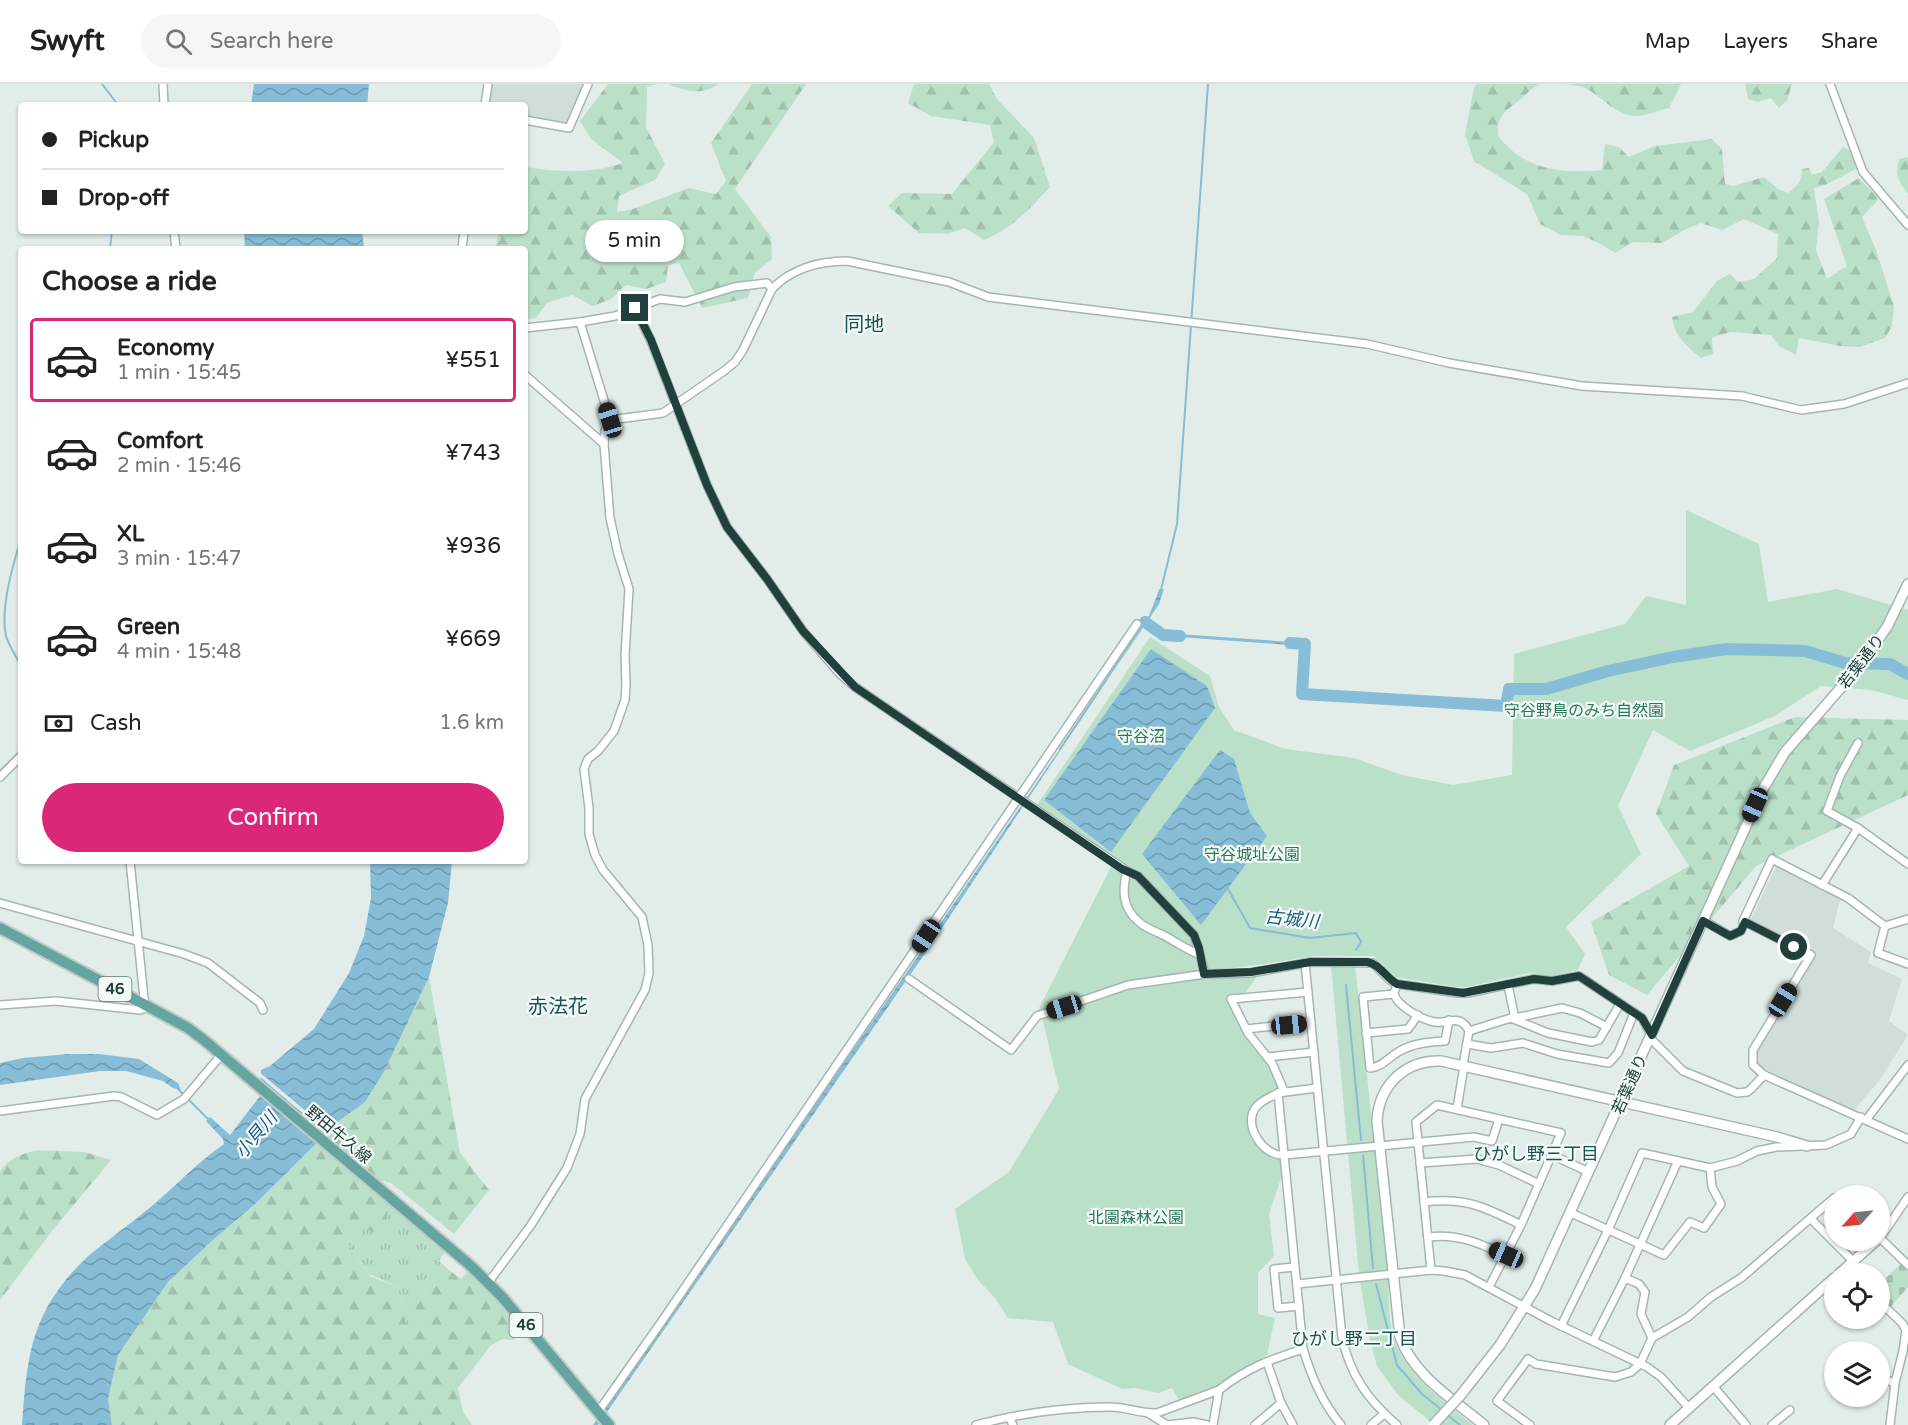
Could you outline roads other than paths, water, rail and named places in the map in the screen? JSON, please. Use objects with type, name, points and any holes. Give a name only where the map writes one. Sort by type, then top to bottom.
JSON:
[{"type":"main road","name":"野田牛久線","points":[[0,928],[188,1028],[224,1057],[373,1182],[488,1283],[609,1425]]},
{"type":"street","points":[[163,84],[164,102]]},
{"type":"street","points":[[485,102],[488,84]]},
{"type":"street","points":[[528,121],[569,129],[588,84]]},
{"type":"street","points":[[1830,84],[1863,172],[1908,225]]},
{"type":"street","points":[[610,420],[663,413],[676,405],[735,362],[772,290],[779,282],[798,270],[823,262],[847,261],[949,282],[988,297],[1367,344],[1449,363],[1582,386],[1742,396],[1801,410],[1844,404],[1908,383]]},
{"type":"street","points":[[528,328],[615,316],[660,299],[685,302],[734,287],[767,283],[772,290]]},
{"type":"street","points":[[635,308],[651,340],[707,485],[727,527],[803,631],[840,674],[855,687],[1127,871],[1138,876],[1194,935],[1204,974]]},
{"type":"street","points":[[488,1283],[531,1225],[567,1168],[580,1134],[585,1099],[645,990],[649,973],[648,945],[642,918],[599,863],[589,834],[589,808],[584,769],[585,763],[614,731],[625,700],[629,589],[612,531],[604,444],[605,431],[610,420],[580,322]]},
{"type":"street","points":[[528,378],[604,444]]},
{"type":"street","name":"若葉通り","points":[[1433,1425],[1460,1396],[1494,1353],[1525,1307],[1571,1213],[1755,805],[1775,768],[1802,731],[1852,675],[1872,648],[1887,627],[1908,584]]},
{"type":"street","points":[[598,1412],[1137,624]]},
{"type":"street","points":[[1857,743],[1840,776],[1827,811],[1858,828],[1908,864]]},
{"type":"street","points":[[0,777],[18,759]]},
{"type":"street","points":[[1822,885],[1858,828]]},
{"type":"street","points":[[1703,921],[1730,936],[1741,931],[1745,922],[1743,921],[1772,859],[1848,898],[1885,926]]},
{"type":"street","points":[[0,1005],[56,1001],[140,1010],[145,1008],[130,864]]},
{"type":"street","points":[[1127,871],[1123,893],[1137,921],[1178,946],[1200,955]]},
{"type":"street","points":[[0,903],[184,954],[208,963],[260,1003],[264,1010]]},
{"type":"street","points":[[1885,926],[1908,919]]},
{"type":"street","points":[[1745,922],[1811,955],[1753,1050],[1753,1065],[1764,1075],[1908,1139]]},
{"type":"street","points":[[1885,926],[1878,953],[1908,964]]},
{"type":"street","points":[[909,979],[1011,1050],[1034,1019],[1043,1013],[1128,985],[1204,974],[1251,972],[1305,963],[1373,963],[1397,984],[1463,993],[1534,979],[1552,981],[1579,976],[1642,1018],[1651,1036],[1683,1071],[1737,1093],[1747,1092],[1764,1075]]},
{"type":"street","points":[[1305,963],[1342,1337],[1347,1359],[1363,1390],[1397,1425]]},
{"type":"street","points":[[1397,984],[1394,994],[1398,1004],[1434,1022],[1449,1020],[1461,1022],[1469,1031]]},
{"type":"street","points":[[1508,985],[1515,1019]]},
{"type":"street","points":[[1308,992],[1231,999],[1246,1029],[1272,1063],[1281,1092],[1284,1155],[1303,1349],[1315,1384],[1341,1425]]},
{"type":"street","points":[[1394,994],[1363,997],[1370,1068],[1379,1067],[1406,1048],[1427,1042],[1445,1041],[1449,1020]]},
{"type":"street","points":[[1515,1019],[1548,1033],[1592,1042],[1599,1040],[1620,1004]]},
{"type":"street","points":[[1469,1031],[1511,1018],[1562,1008],[1580,1012],[1607,1027]]},
{"type":"street","points":[[1467,1044],[1485,1048],[1523,1042],[1557,1054],[1609,1063],[1618,1053],[1634,1013]]},
{"type":"street","points":[[1366,1033],[1408,1029],[1418,1015]]},
{"type":"street","points":[[1246,1029],[1311,1022]]},
{"type":"street","points":[[1457,1109],[1469,1031]]},
{"type":"street","points":[[1267,1057],[1314,1052]]},
{"type":"street","points":[[0,1111],[114,1096],[121,1097],[157,1115],[184,1099],[224,1057]]},
{"type":"street","points":[[1484,1425],[1427,1377],[1410,1359],[1404,1349],[1397,1325],[1378,1110],[1382,1097],[1397,1076],[1415,1065],[1431,1061],[1463,1066],[1807,1146]]},
{"type":"street","points":[[1561,1326],[1608,1230],[1642,1153],[1710,1168],[1737,1161],[1757,1151],[1776,1147],[1826,1145],[1851,1134],[1908,1065]]},
{"type":"street","points":[[1317,1088],[1281,1092],[1256,1106],[1252,1125],[1258,1141],[1265,1149],[1275,1155],[1284,1155],[1474,1137],[1492,1141],[1499,1119]]},
{"type":"street","points":[[1431,1270],[1416,1122],[1437,1105],[1561,1133],[1521,1225],[1489,1287]]},
{"type":"street","points":[[1552,1155],[1589,1172]]},
{"type":"street","points":[[1420,1163],[1477,1159],[1499,1165],[1539,1184]]},
{"type":"street","points":[[1593,1341],[1625,1278],[1678,1161]]},
{"type":"street","points":[[1571,1213],[1664,1255],[1690,1222],[1704,1228],[1721,1204],[1712,1187],[1710,1168]]},
{"type":"street","points":[[1890,1223],[1908,1197]]},
{"type":"street","points":[[1424,1202],[1463,1201],[1492,1211],[1521,1225]]},
{"type":"street","points":[[1530,1425],[1497,1401],[1528,1359],[1536,1364],[1615,1377],[1631,1372],[1640,1364],[1652,1338],[1688,1317],[1711,1297],[1741,1278],[1824,1208]]},
{"type":"street","points":[[1811,1219],[1853,1261],[1865,1251]]},
{"type":"street","points":[[1428,1237],[1461,1237],[1506,1255]]},
{"type":"street","points":[[1890,1249],[1908,1265]]},
{"type":"street","points":[[1295,1266],[1274,1269],[1278,1308],[1299,1306]]},
{"type":"street","points":[[1297,1284],[1431,1270],[1457,1273],[1655,1372],[1689,1408]]},
{"type":"street","points":[[1625,1278],[1639,1284],[1644,1292],[1641,1317],[1652,1338]]},
{"type":"street","points":[[1670,1425],[1824,1287]]},
{"type":"street","points":[[1890,1312],[1906,1330],[1894,1383],[1890,1425]]},
{"type":"street","points":[[1148,1413],[1165,1410],[1219,1390],[1240,1374],[1303,1349]]},
{"type":"street","points":[[1267,1362],[1281,1403],[1293,1425]]},
{"type":"street","points":[[1890,1382],[1894,1383]]},
{"type":"street","points":[[1713,1386],[1746,1425]]},
{"type":"street","points":[[1213,1425],[1219,1390]]},
{"type":"street","points":[[1255,1425],[1281,1403]]},
{"type":"street","points":[[976,1425],[1009,1416],[1057,1409],[1102,1407],[1148,1413],[1167,1425],[1193,1422],[1207,1425]]},
{"type":"street","points":[[1772,1425],[1790,1410]]},
{"type":"street","points":[[1371,1425],[1384,1414]]},
{"type":"street","points":[[1009,1416],[1014,1425]]},
{"type":"water","points":[[254,84],[369,84],[367,102],[251,102]]},
{"type":"water","points":[[244,234],[362,234],[364,246],[245,246]]},
{"type":"water","points":[[1159,589],[1164,589],[1159,604],[1147,622]]},
{"type":"water","points":[[1146,622],[1147,622],[1111,674]]},
{"type":"water","points":[[1147,622],[1164,633],[1306,643],[1303,646],[1165,636]]},
{"type":"water","name":"守谷沼","points":[[1151,649],[1207,686],[1215,708],[1111,852],[1044,800]]},
{"type":"water","points":[[1111,674],[926,952],[598,1425],[593,1425],[922,950]]},
{"type":"water","points":[[1220,750],[1234,759],[1250,813],[1267,836],[1201,925],[1142,854]]},
{"type":"water","name":"小貝川","points":[[370,864],[452,864],[448,903],[429,977],[384,1072],[365,1102],[340,1120],[254,1205],[168,1282],[118,1355],[108,1399],[112,1425],[22,1425],[30,1357],[42,1318],[52,1299],[82,1262],[139,1217],[224,1144],[223,1139],[206,1121],[210,1117],[230,1135],[260,1096],[261,1070],[270,1066],[314,1029],[349,973],[364,936],[371,898]]},
{"type":"water","points":[[99,1054],[139,1059],[178,1083],[181,1090],[163,1081],[126,1071],[100,1071],[0,1085],[0,1063],[23,1058]]},
{"type":"waterway","points":[[102,84],[116,102]]},
{"type":"waterway","points":[[1161,590],[1177,524],[1208,84]]},
{"type":"waterway","points":[[110,246],[112,234]]},
{"type":"waterway","points":[[18,548],[8,587],[5,613],[7,640],[18,660]]},
{"type":"waterway","points":[[1060,749],[1148,617]]},
{"type":"waterway","points":[[1145,622],[1163,635],[1180,636]]},
{"type":"waterway","points":[[1290,643],[1305,644],[1302,694],[1506,706],[1509,689],[1546,689],[1608,671],[1673,657],[1726,649],[1805,651],[1845,663],[1890,664],[1908,674]]},
{"type":"waterway","points":[[0,771],[18,753]]},
{"type":"waterway","name":"古城川","points":[[1228,889],[1250,928],[1310,938],[1356,933],[1361,942],[1356,950]]},
{"type":"waterway","name":"古城川","points":[[1346,985],[1361,1140]]},
{"type":"waterway","points":[[178,1089],[210,1121]]},
{"type":"waterway","name":"古城川","points":[[1363,1155],[1373,1268]]},
{"type":"waterway","name":"古城川","points":[[1376,1284],[1397,1365],[1422,1394],[1442,1410]]},
{"type":"waterway","name":"古城川","points":[[1446,1414],[1460,1425]]},
{"type":"district","name":"同地","points":[[864,324]]},
{"type":"district","name":"赤法花","points":[[558,1006]]},
{"type":"district","name":"ひがし野三丁目","points":[[1536,1154]]},
{"type":"district","name":"ひがし野二丁目","points":[[1354,1339]]},
{"type":"park label","name":"守谷野鳥のみち自然園","points":[[1584,710]]},
{"type":"park label","name":"守谷城址公園","points":[[1252,854]]},
{"type":"park label","name":"北園森林公園","points":[[1136,1217]]}]
